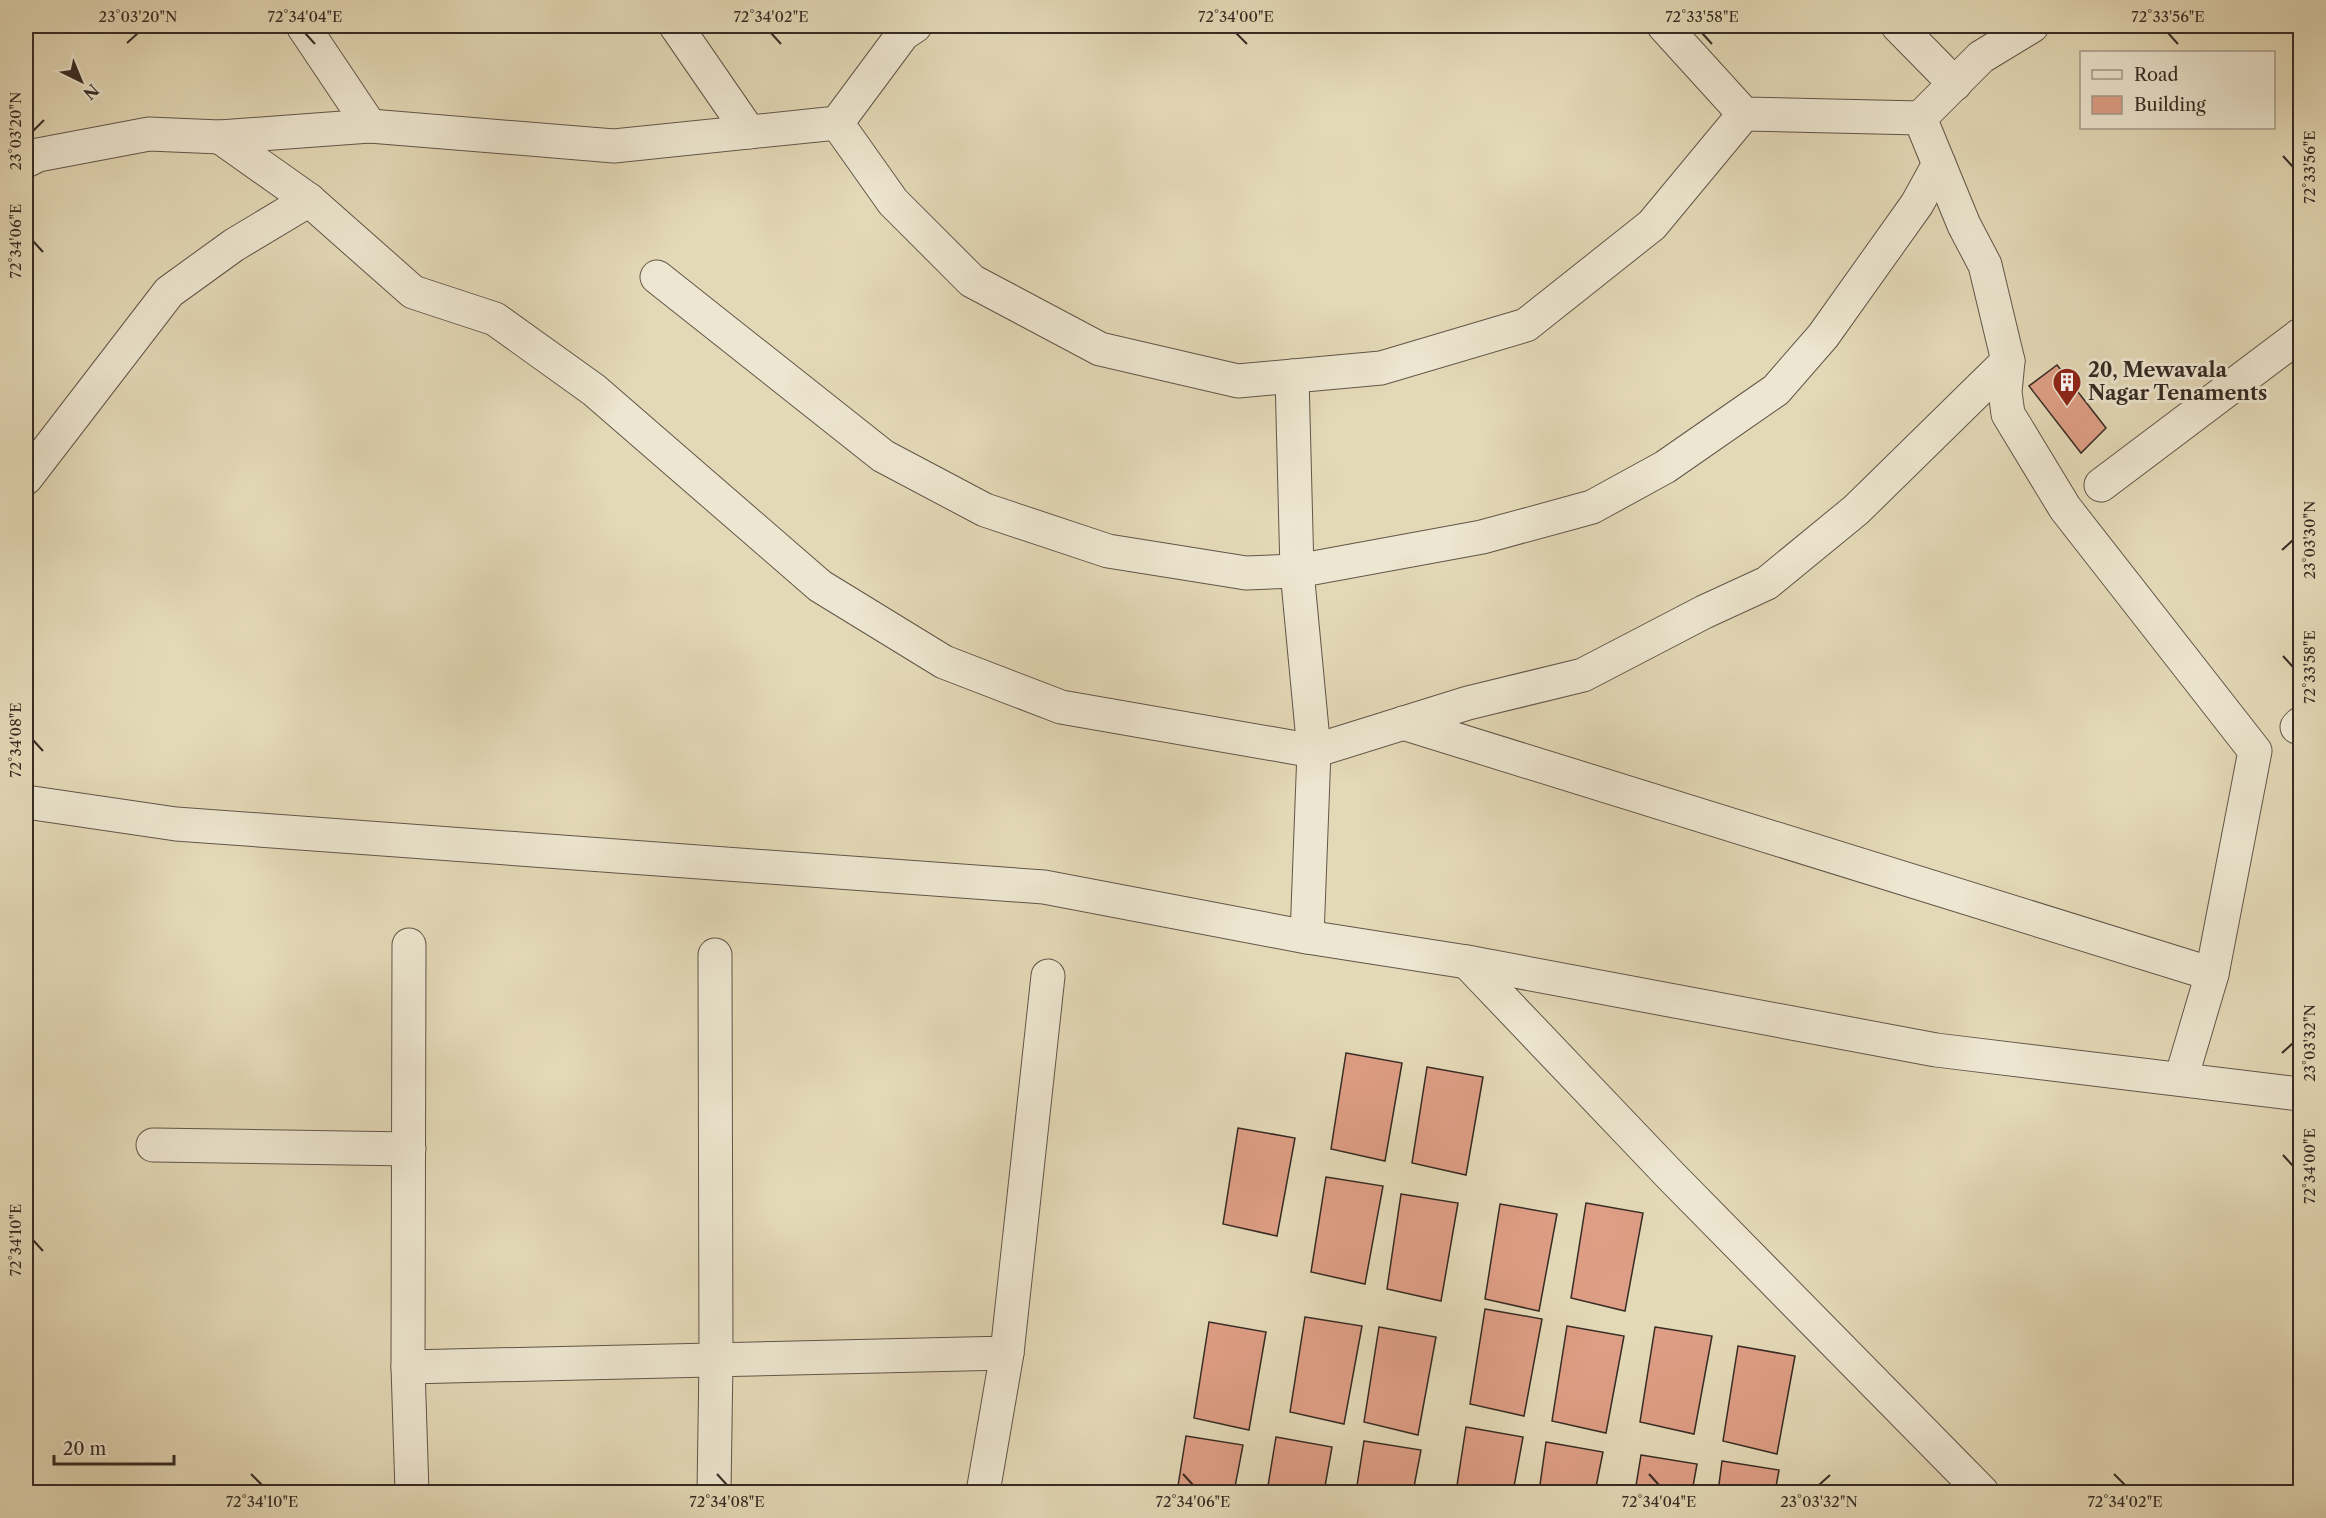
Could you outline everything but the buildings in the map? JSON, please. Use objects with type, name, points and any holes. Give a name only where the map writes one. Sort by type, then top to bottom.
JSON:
[{"type":"street","points":[[303,26],[370,126]]},
{"type":"street","points":[[676,26],[749,132]]},
{"type":"street","points":[[26,161],[38,155],[149,135],[220,137],[370,126],[614,146],[837,123],[903,34],[915,26]]},
{"type":"street","points":[[1664,26],[1744,114],[1920,118],[1981,57],[2032,26]]},
{"type":"street","points":[[1898,26],[1955,84]]},
{"type":"street","points":[[837,123],[893,202],[972,281],[1100,349],[1238,381],[1381,368],[1526,325],[1653,225],[1744,114]]},
{"type":"street","points":[[1920,118],[1964,225],[1985,265],[2008,361],[2006,392],[2008,414],[2065,508],[2255,752],[2212,974],[2181,1080]]},
{"type":"street","points":[[220,137],[309,200],[413,292],[495,319],[594,390],[820,586],[944,662],[1061,707],[1314,751],[1468,703],[1583,675],[1704,612],[1767,583],[1856,510],[2008,361]]},
{"type":"street","points":[[657,277],[882,456],[985,510],[1108,551],[1246,573],[1297,571],[1482,537],[1592,507],[1665,467],[1776,390],[1837,317],[1917,204],[1939,164]]},
{"type":"street","points":[[26,478],[169,292],[234,245],[309,200]]},
{"type":"street","points":[[2101,485],[2301,335]]},
{"type":"street","points":[[1292,376],[1297,571],[1314,751],[1307,936]]},
{"type":"street","points":[[1403,723],[2212,974]]},
{"type":"street","points":[[26,802],[176,824],[1044,887],[1307,936],[1467,962],[1936,1050],[2301,1094]]},
{"type":"street","points":[[409,945],[408,1367],[412,1492]]},
{"type":"street","points":[[714,1492],[715,955]]},
{"type":"street","points":[[1467,962],[1671,1176],[1982,1492]]},
{"type":"street","points":[[983,1492],[1006,1353],[1048,976]]},
{"type":"street","points":[[153,1145],[409,1149]]},
{"type":"street","points":[[408,1367],[1006,1353]]},
{"type":"place","name":"20, Mewavala Nagar Tenaments","points":[[2067,408]]}]
